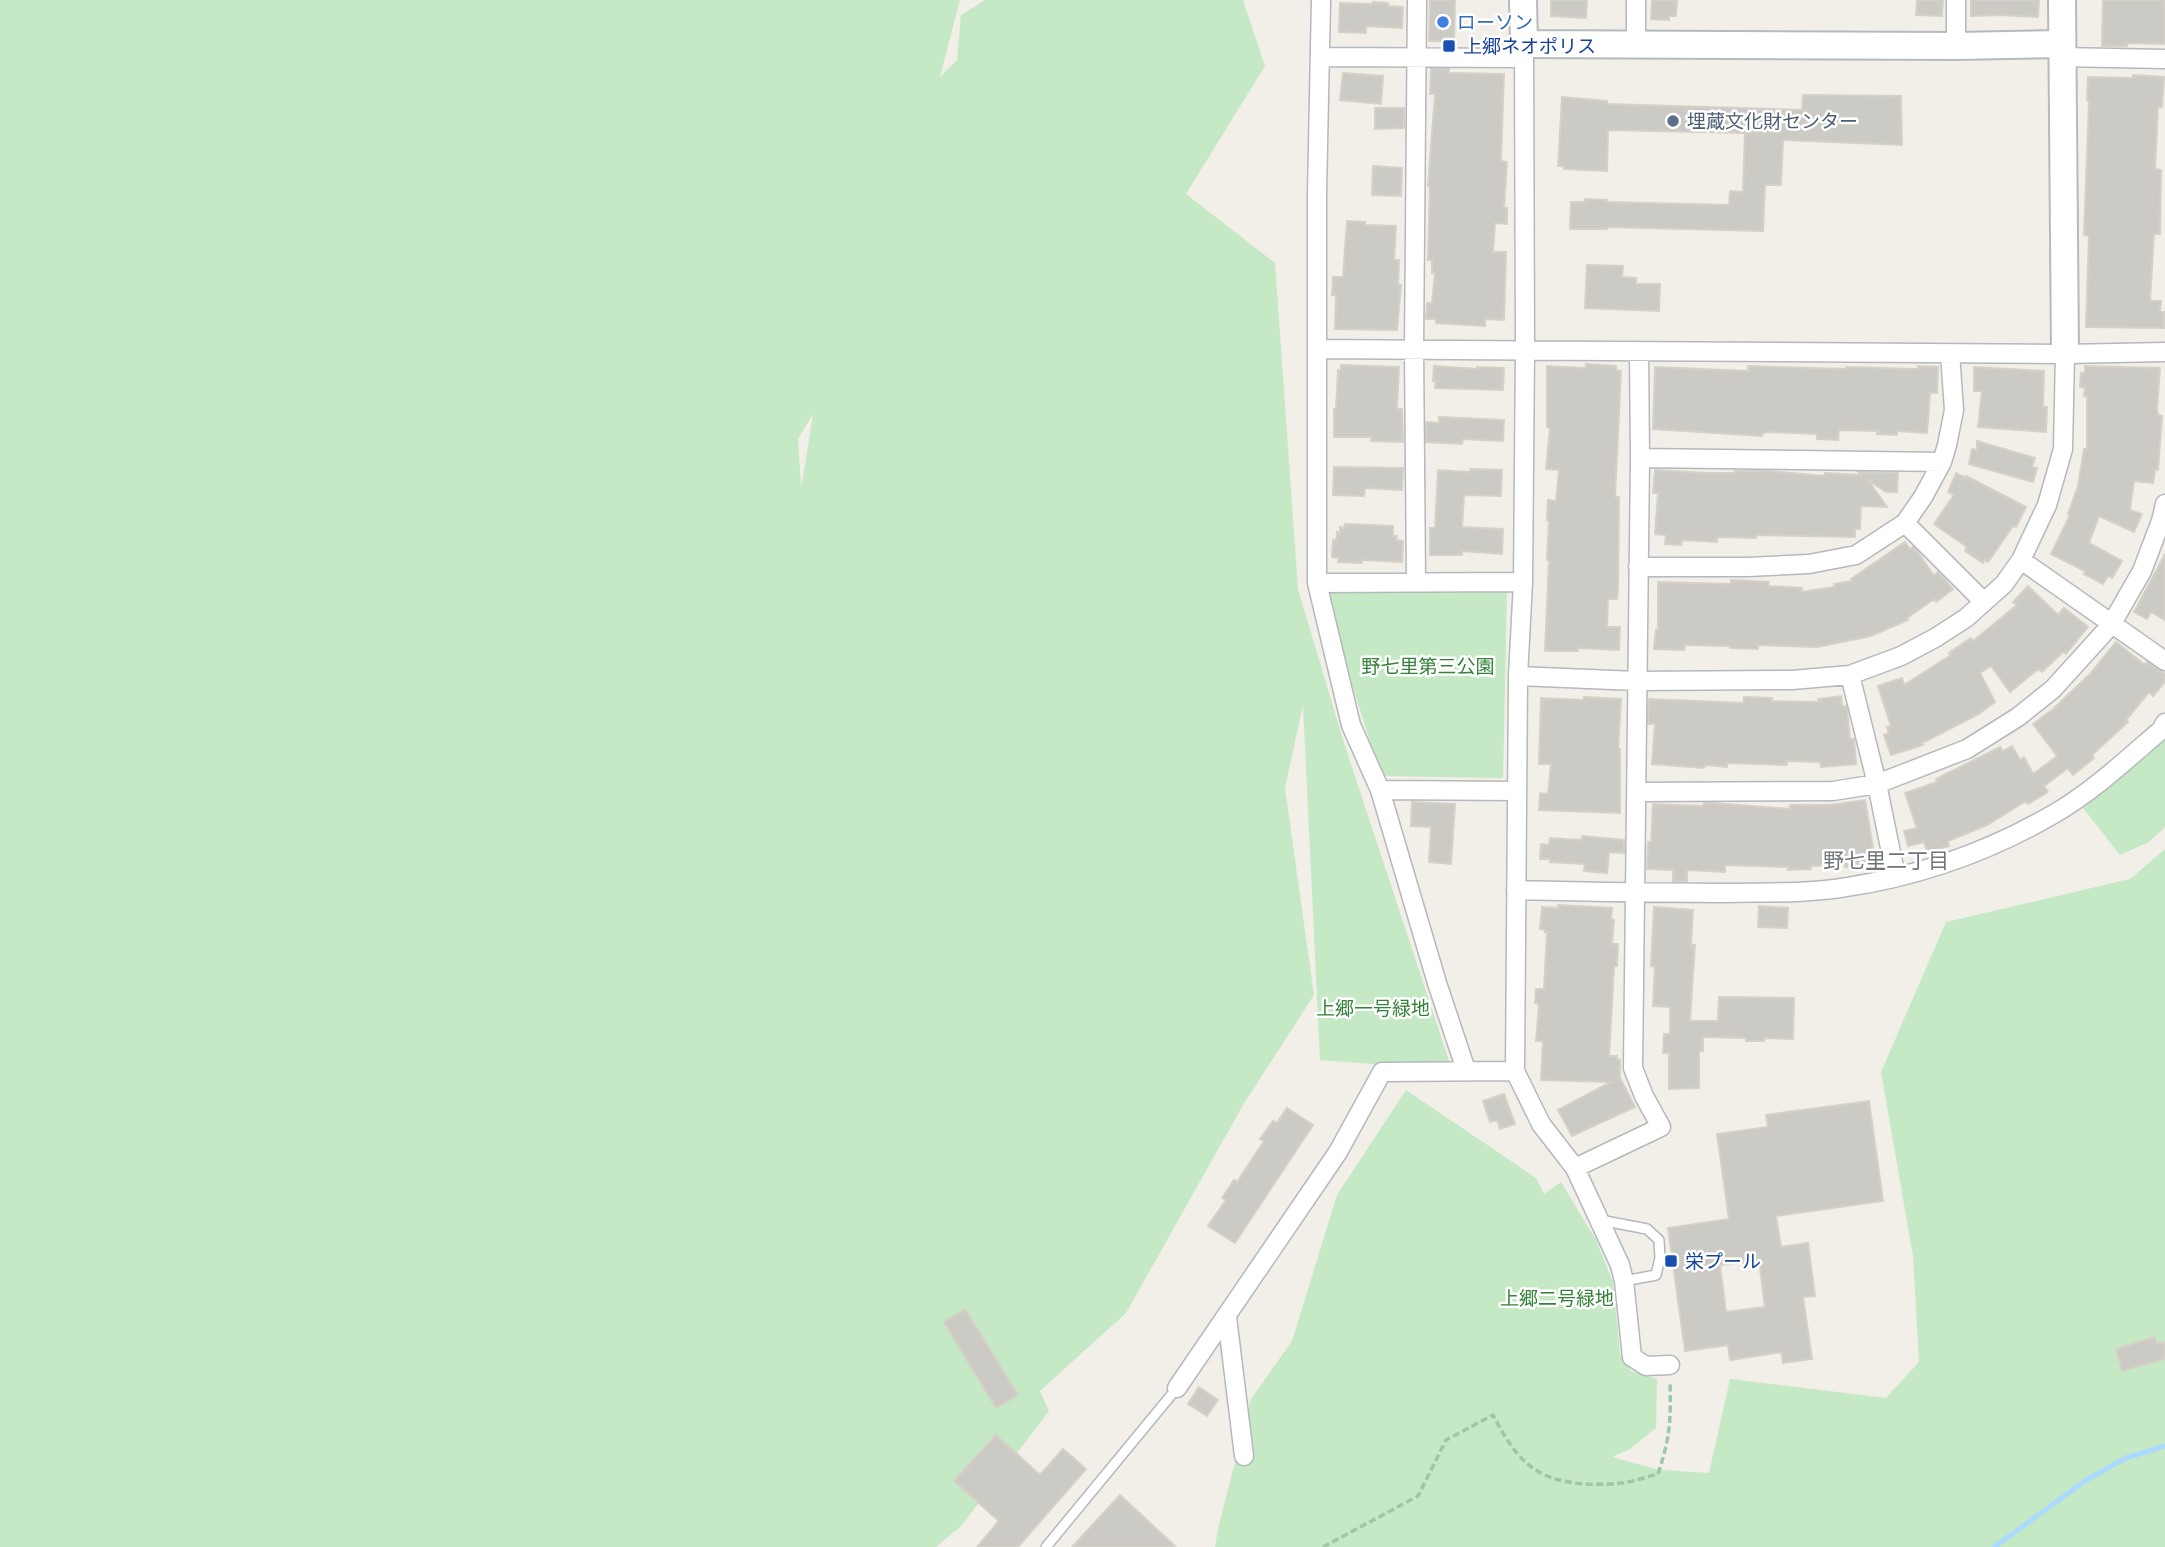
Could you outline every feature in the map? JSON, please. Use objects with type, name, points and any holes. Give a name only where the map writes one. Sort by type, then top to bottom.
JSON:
[{"type":"street","points":[[1321,0],[1317,194],[1317,583],[1351,725],[1380,790],[1437,983],[1466,1070]]},
{"type":"street","points":[[1416,581],[1414,349],[1417,0]]},
{"type":"street","points":[[1523,0],[1525,350],[1518,676],[1515,1071],[1541,1124],[1575,1168],[1619,1265],[1624,1280],[1632,1357],[1646,1366],[1670,1365]]},
{"type":"street","points":[[1636,0],[1636,44]]},
{"type":"street","points":[[1956,0],[1956,46]]},
{"type":"street","points":[[1518,676],[1636,681],[1792,680],[1850,675],[1901,656],[1935,638],[1966,618],[2004,584],[2021,560],[2047,505],[2063,449],[2065,354],[2062,0]]},
{"type":"street","points":[[1321,57],[1417,58],[1636,44],[1956,46],[2061,50],[2165,59]]},
{"type":"street","points":[[1318,349],[2065,354],[2165,352]]},
{"type":"street","points":[[1575,1168],[1661,1126],[1644,1096],[1633,1068],[1639,351]]},
{"type":"street","points":[[1638,567],[1809,564],[1856,555],[1905,523],[1942,462],[1947,445],[1954,410],[1950,353]]},
{"type":"street","points":[[1640,458],[1942,462]]},
{"type":"street","points":[[1636,792],[1833,791],[1877,784],[1967,749],[2018,717],[2053,689],[2111,625],[2142,571],[2165,504]]},
{"type":"street","points":[[1905,523],[1984,602]]},
{"type":"street","points":[[2021,560],[2165,661]]},
{"type":"street","points":[[1317,583],[1522,582]]},
{"type":"street","points":[[1850,675],[1877,784],[1896,877]]},
{"type":"street","points":[[1516,890],[1634,894],[1777,892],[1845,888],[1896,877],[1972,855],[2054,814],[2107,776],[2161,730],[2165,723]]},
{"type":"street","points":[[1380,790],[1517,791]]},
{"type":"street","points":[[1177,1388],[1338,1152],[1382,1072],[1515,1071]]},
{"type":"street","points":[[1227,1317],[1244,1455]]},
{"type":"lane","points":[[1598,1219],[1647,1229],[1659,1240],[1660,1258],[1656,1275],[1624,1280]]},
{"type":"lane","points":[[1046,1547],[1177,1388]]},
{"type":"path","points":[[1323,1547],[1418,1496],[1447,1440],[1493,1415],[1512,1447],[1536,1470],[1560,1480],[1622,1483],[1658,1474],[1668,1444],[1671,1421],[1670,1365]]},
{"type":"green space","name":"上郷一号緑地","points":[[0,0],[960,0],[940,77],[957,60],[961,15],[985,0],[1243,0],[1265,66],[1186,194],[1275,263],[1298,589],[1344,743],[1452,1070],[1320,1060],[1303,705],[1285,788],[1314,995],[1243,1105],[1126,1313],[1040,1391],[1049,1411],[962,1525],[936,1547],[0,1547]],"holes":[[[813,414],[802,484],[798,439]]]},
{"type":"green space","name":"野七里第三公園","points":[[1321,587],[1507,590],[1503,778],[1381,776]]},
{"type":"green space","points":[[2165,740],[2165,827],[2149,842],[2120,855],[2083,808]]},
{"type":"green space","name":"上郷二号緑地","points":[[2165,849],[2165,1547],[1215,1547],[1251,1399],[1292,1341],[1337,1195],[1406,1090],[1536,1178],[1544,1194],[1561,1182],[1596,1240],[1613,1282],[1620,1354],[1631,1371],[1657,1379],[1656,1428],[1630,1449],[1612,1457],[1660,1470],[1709,1473],[1730,1379],[1886,1398],[1919,1362],[1913,1256],[1881,1072],[1946,922],[2130,879]]},
{"type":"building","points":[[1430,0],[1455,0],[1454,42],[1429,41]]},
{"type":"building","points":[[1551,0],[1587,0],[1586,18],[1551,16]]},
{"type":"building","points":[[1652,0],[1677,0],[1676,16],[1669,16],[1669,20],[1651,19]]},
{"type":"building","points":[[1917,0],[1943,0],[1942,16],[1916,15]]},
{"type":"building","points":[[1971,0],[2039,0],[2038,17],[1971,16]]},
{"type":"building","points":[[2103,0],[2165,0],[2165,44],[2127,43],[2127,46],[2102,46]]},
{"type":"building","points":[[1373,2],[1403,7],[1402,28],[1366,26],[1366,33],[1339,32],[1340,3]]},
{"type":"building","points":[[1431,69],[1449,69],[1449,73],[1504,74],[1501,161],[1507,162],[1504,208],[1507,208],[1507,224],[1495,223],[1493,252],[1506,252],[1504,320],[1485,319],[1485,326],[1436,323],[1436,319],[1426,319],[1427,303],[1432,303],[1435,273],[1432,273],[1432,260],[1428,260],[1428,186],[1435,94],[1430,94]]},
{"type":"building","points":[[1343,73],[1383,76],[1381,104],[1340,100]]},
{"type":"building","points":[[2133,75],[2164,77],[2162,107],[2158,107],[2155,169],[2161,170],[2160,234],[2154,234],[2150,301],[2161,301],[2160,312],[2164,312],[2164,328],[2086,327],[2089,236],[2084,235],[2088,77],[2133,78]]},
{"type":"building","points":[[1803,95],[1901,96],[1902,145],[1783,140],[1781,185],[1765,185],[1763,231],[1607,227],[1570,229],[1571,202],[1585,202],[1585,199],[1729,205],[1730,191],[1743,192],[1745,133],[1608,130],[1607,171],[1564,169],[1564,166],[1558,166],[1562,97],[1607,101],[1607,104],[1802,110]]},
{"type":"building","points":[[1375,108],[1404,108],[1404,128],[1375,129]]},
{"type":"building","points":[[1373,166],[1402,168],[1401,196],[1372,195]]},
{"type":"building","points":[[1347,221],[1365,222],[1365,225],[1396,226],[1394,260],[1399,260],[1398,285],[1401,285],[1397,330],[1335,329],[1336,295],[1332,295],[1333,277],[1343,277]]},
{"type":"building","points":[[1587,265],[1623,266],[1622,277],[1636,278],[1636,284],[1660,284],[1659,311],[1585,308]]},
{"type":"building","points":[[1586,364],[1616,366],[1616,370],[1621,371],[1615,497],[1619,497],[1618,590],[1617,599],[1608,599],[1607,627],[1620,627],[1619,650],[1578,648],[1578,651],[1545,651],[1549,560],[1548,500],[1556,501],[1559,470],[1546,469],[1550,428],[1547,427],[1547,366],[1586,368]]},
{"type":"building","points":[[1341,365],[1399,367],[1397,409],[1402,409],[1403,442],[1371,441],[1371,437],[1334,437],[1334,409],[1338,370],[1341,370]]},
{"type":"building","points":[[1434,366],[1504,368],[1503,390],[1435,388]]},
{"type":"building","points":[[1748,366],[1846,369],[1938,367],[1937,393],[1930,393],[1927,433],[1897,431],[1897,435],[1877,434],[1878,431],[1839,430],[1838,440],[1817,439],[1817,434],[1770,432],[1763,433],[1762,436],[1653,429],[1655,367],[1748,371]]},
{"type":"building","points":[[2085,366],[2160,368],[2157,409],[2158,415],[2162,416],[2158,470],[2155,470],[2153,483],[2134,481],[2130,510],[2142,514],[2134,532],[2099,516],[2089,543],[2122,561],[2112,578],[2108,576],[2103,584],[2084,574],[2085,571],[2051,554],[2070,515],[2068,514],[2078,486],[2084,449],[2087,449],[2087,396],[2084,396],[2085,388],[2080,387],[2081,373],[2085,373]]},
{"type":"building","points":[[1974,367],[2044,371],[2043,407],[2047,407],[2046,432],[1978,427],[1982,391],[1974,391]]},
{"type":"building","points":[[1439,417],[1504,420],[1503,441],[1463,439],[1462,444],[1426,442],[1426,422],[1439,423]]},
{"type":"building","points":[[1977,441],[2035,458],[2032,467],[2037,468],[2033,482],[1969,464],[1972,449],[1977,450]]},
{"type":"building","points":[[1334,467],[1403,468],[1402,490],[1365,488],[1364,496],[1333,495]]},
{"type":"building","points":[[1470,469],[1502,470],[1501,496],[1464,495],[1462,527],[1503,529],[1502,554],[1462,551],[1462,555],[1430,555],[1430,528],[1435,528],[1438,470],[1470,472]]},
{"type":"building","points":[[1655,470],[1706,473],[1769,471],[1824,476],[1825,473],[1898,473],[1897,492],[1886,492],[1868,480],[1887,507],[1861,506],[1860,529],[1855,529],[1855,537],[1756,535],[1756,538],[1717,537],[1717,542],[1682,540],[1681,545],[1665,544],[1666,535],[1655,534],[1658,493],[1653,493]]},
{"type":"building","points":[[1956,473],[2026,507],[2016,527],[2013,526],[1988,562],[1985,560],[1983,563],[1965,551],[1967,547],[1934,524],[1954,495],[1948,492]]},
{"type":"building","points":[[1345,524],[1393,526],[1393,536],[1397,536],[1396,540],[1403,541],[1402,562],[1338,562],[1339,558],[1332,557],[1333,540],[1336,541],[1337,532],[1340,533],[1340,527],[1344,528]]},
{"type":"building","points":[[1905,542],[1910,549],[1913,547],[1917,551],[1934,576],[1938,572],[1953,589],[1936,602],[1934,599],[1907,618],[1908,620],[1871,636],[1817,647],[1758,645],[1758,649],[1685,645],[1684,650],[1654,649],[1658,630],[1658,582],[1769,582],[1768,586],[1802,588],[1801,592],[1835,587],[1834,584],[1852,581],[1851,579]]},
{"type":"building","points":[[2165,554],[2165,620],[2151,612],[2147,619],[2134,612]]},
{"type":"building","points":[[2028,586],[2058,615],[2064,608],[2088,627],[2066,654],[2063,652],[2042,672],[2038,669],[2010,692],[1991,666],[1980,673],[1995,702],[1979,714],[1922,743],[1923,745],[1891,755],[1884,735],[1889,733],[1887,727],[1891,726],[1878,686],[1902,678],[1904,685],[1951,655],[1949,653],[1971,638],[1973,641],[2017,605],[2013,602]]},
{"type":"building","points":[[2116,642],[2145,665],[2147,662],[2165,674],[2165,682],[2153,696],[2149,692],[2126,720],[2128,722],[2092,755],[2094,758],[2073,775],[2068,768],[2044,786],[2048,792],[2028,804],[2026,801],[1987,825],[1948,841],[1949,846],[1927,852],[1924,842],[1908,846],[1904,831],[1917,828],[1905,793],[1937,782],[1936,779],[2000,747],[2003,751],[2012,746],[2020,760],[2024,757],[2033,774],[2057,756],[2033,724],[2091,673]]},
{"type":"building","points":[[1841,696],[1842,706],[1846,706],[1847,710],[1850,739],[1854,739],[1856,764],[1821,767],[1820,762],[1787,761],[1787,765],[1727,763],[1727,767],[1705,765],[1704,768],[1652,764],[1655,724],[1648,724],[1649,699],[1744,703],[1744,697],[1772,698],[1772,701],[1819,702],[1818,699]]},
{"type":"building","points":[[1584,697],[1621,699],[1618,749],[1620,813],[1539,810],[1540,793],[1548,794],[1551,764],[1539,764],[1541,698],[1583,700]]},
{"type":"building","points":[[1865,800],[1875,860],[1860,865],[1811,866],[1811,869],[1788,870],[1788,867],[1725,865],[1725,872],[1687,870],[1687,882],[1673,881],[1673,870],[1647,869],[1653,804],[1703,806],[1704,803],[1713,803],[1790,809],[1790,805],[1829,805]]},
{"type":"building","points":[[1412,802],[1455,804],[1451,864],[1429,862],[1431,827],[1411,826]]},
{"type":"building","points":[[1582,836],[1624,840],[1624,853],[1609,852],[1607,873],[1584,871],[1585,864],[1540,859],[1541,844],[1549,845],[1550,838],[1582,840]]},
{"type":"building","points":[[1558,905],[1612,908],[1612,944],[1618,944],[1617,966],[1614,966],[1609,1056],[1617,1056],[1617,1060],[1620,1060],[1620,1078],[1635,1107],[1572,1136],[1558,1110],[1611,1082],[1541,1080],[1543,1041],[1536,1041],[1539,1004],[1535,1003],[1536,989],[1544,989],[1547,932],[1540,929],[1542,907],[1558,908]]},
{"type":"building","points":[[1759,906],[1788,908],[1787,928],[1758,927]]},
{"type":"building","points":[[1654,907],[1693,910],[1691,945],[1695,945],[1690,1021],[1718,1021],[1719,997],[1794,998],[1793,1039],[1765,1038],[1764,1041],[1746,1041],[1746,1038],[1703,1037],[1703,1051],[1699,1051],[1699,1088],[1669,1089],[1669,1053],[1663,1053],[1664,1034],[1670,1034],[1670,1007],[1653,1006],[1655,967],[1651,966]]},
{"type":"building","points":[[1504,1094],[1515,1124],[1500,1129],[1497,1120],[1490,1122],[1483,1101]]},
{"type":"building","points":[[1869,1101],[1883,1201],[1776,1216],[1781,1247],[1808,1243],[1815,1296],[1803,1297],[1812,1359],[1783,1363],[1781,1352],[1730,1360],[1728,1345],[1685,1351],[1668,1228],[1729,1219],[1717,1134],[1768,1127],[1766,1115]],"holes":[[[1759,1261],[1765,1307],[1726,1312],[1720,1265]]]},
{"type":"building","points":[[1287,1108],[1313,1125],[1235,1243],[1208,1226],[1226,1200],[1222,1198],[1234,1180],[1237,1182],[1264,1141],[1260,1139],[1273,1121],[1277,1123]]},
{"type":"building","points":[[965,1309],[1018,1395],[996,1408],[944,1322]]},
{"type":"building","points":[[2155,1337],[2157,1344],[2165,1342],[2165,1359],[2122,1371],[2116,1349]]},
{"type":"building","points":[[1199,1387],[1218,1400],[1207,1416],[1188,1404]]},
{"type":"building","points":[[996,1435],[1040,1475],[1063,1449],[1086,1469],[1018,1547],[977,1547],[999,1521],[954,1481]]},
{"type":"building","points":[[1120,1495],[1176,1547],[1072,1547]]},
{"type":"waterway","points":[[1994,1547],[2088,1479],[2126,1458],[2165,1446]]},
{"type":"place","name":"ローソン","points":[[1443,22]]},
{"type":"place","name":"上郷ネオポリス","points":[[1449,46]]},
{"type":"place","name":"埋蔵文化財センター","points":[[1673,121]]},
{"type":"place","name":"栄プール","points":[[1671,1261]]},
{"type":"district","name":"野七里二丁目","points":[[1886,861]]}]
